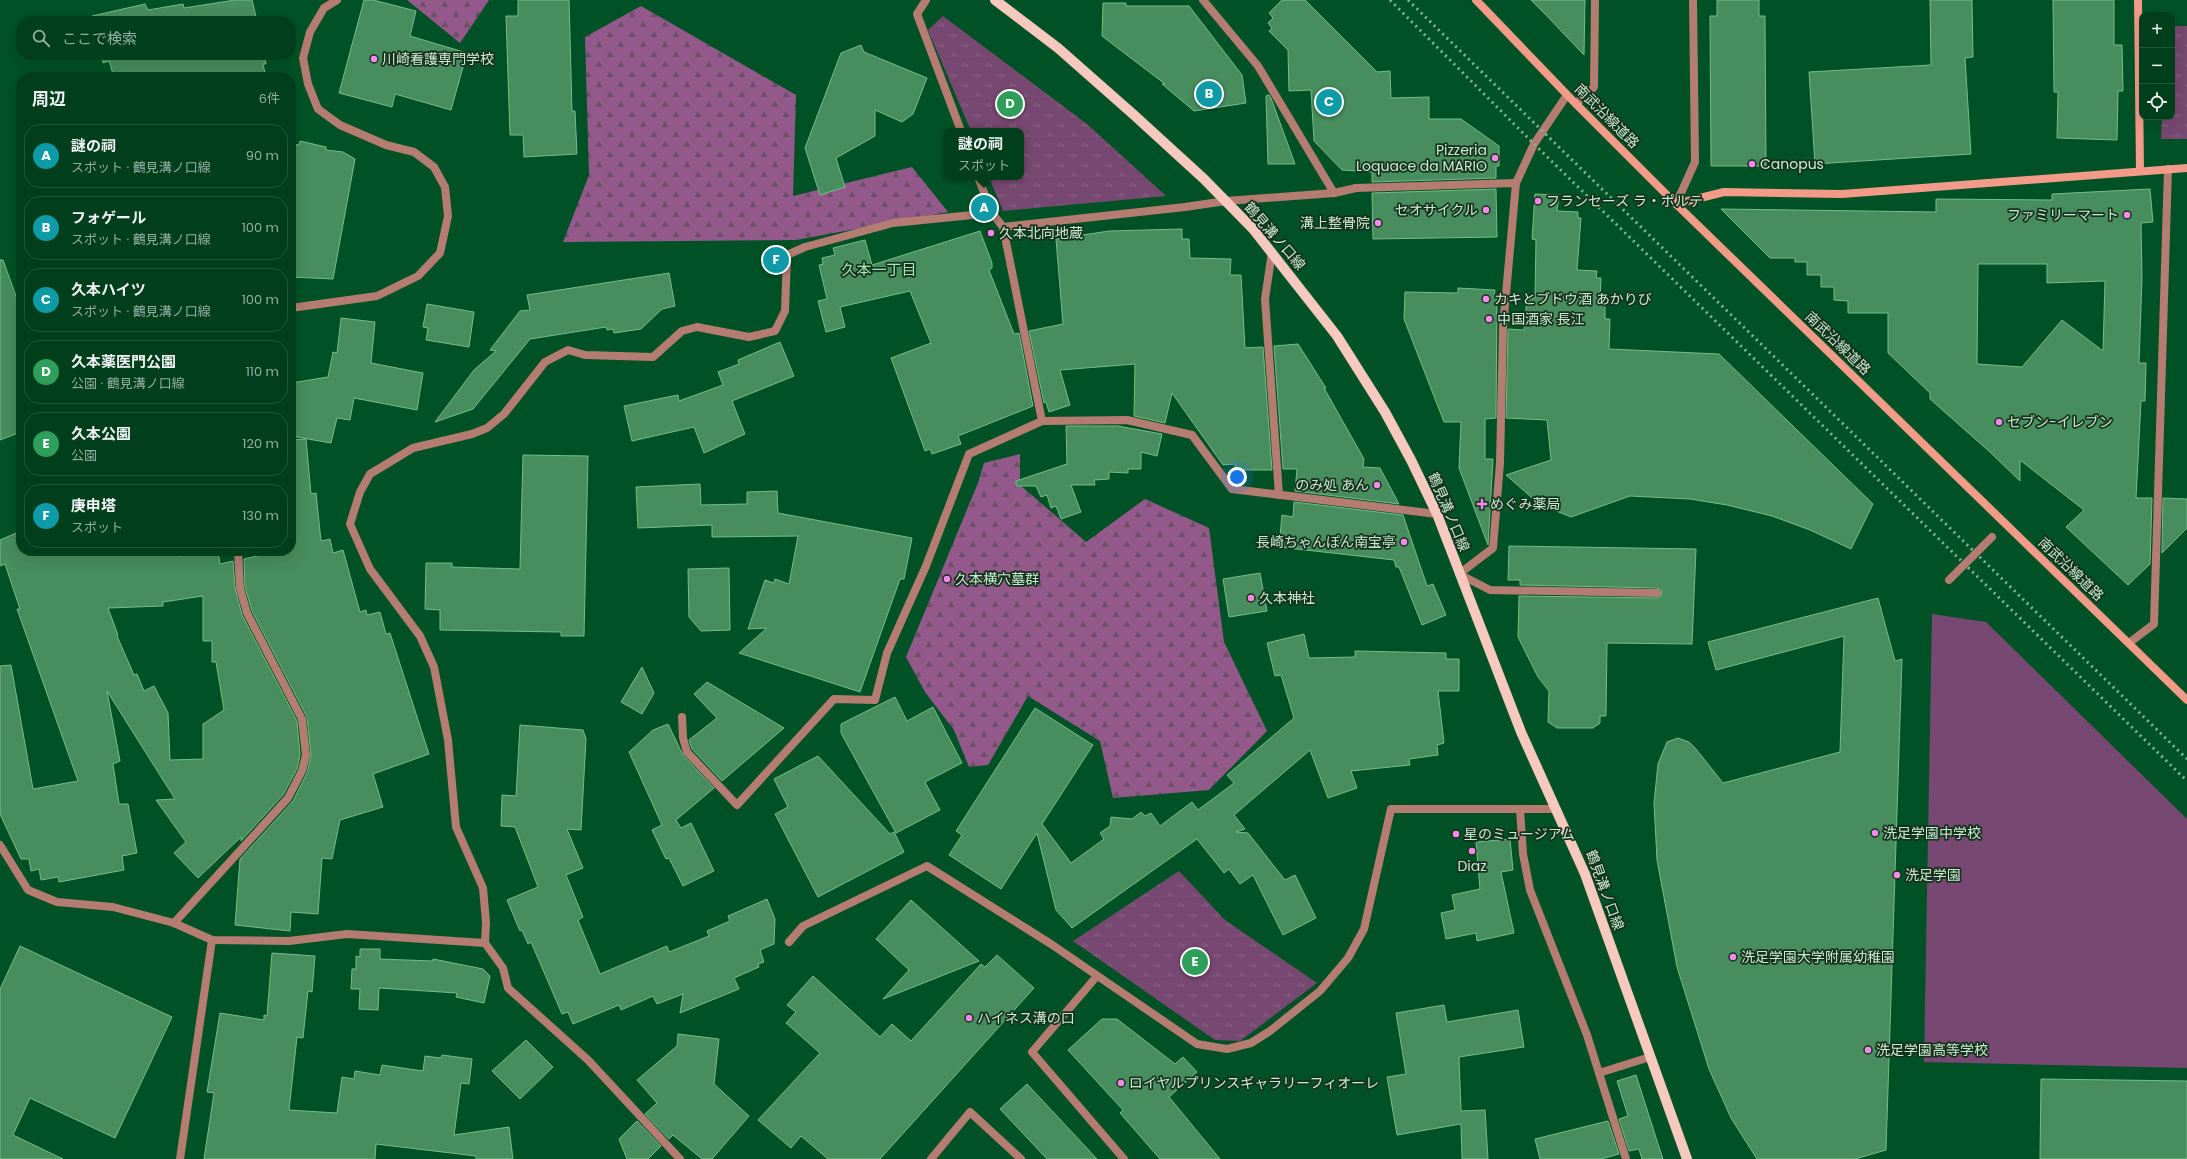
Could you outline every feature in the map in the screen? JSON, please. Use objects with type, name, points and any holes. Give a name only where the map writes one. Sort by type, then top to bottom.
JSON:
[{"type":"main road","name":"鶴見溝ノ口線","points":[[995,0],[1058,48],[1169,146],[1226,201],[1272,252],[1337,336],[1362,374],[1398,435],[1437,514],[1521,732],[1585,874],[1687,1159]]},
{"type":"street","points":[[296,307],[377,296],[418,276],[440,253],[448,216],[445,187],[434,168],[414,152],[386,145],[340,125],[318,109],[308,84],[303,58],[310,32],[324,8],[337,0]]},
{"type":"street","points":[[926,0],[917,14],[960,128]]},
{"type":"street","points":[[1202,0],[1258,66],[1334,193]]},
{"type":"street","name":"南武沿線道路","points":[[1476,0],[1576,104],[1676,204],[2187,700]]},
{"type":"street","points":[[1576,104],[1594,87],[1595,0]]},
{"type":"street","points":[[1676,204],[1695,162],[1693,0]]},
{"type":"street","points":[[2138,0],[2140,171]]},
{"type":"street","points":[[1568,95],[1534,144],[1516,183],[1503,327],[1500,463],[1493,548],[1460,574],[1490,590],[1657,593]]},
{"type":"street","points":[[1676,204],[1724,192],[1842,194],[2187,168]]},
{"type":"street","points":[[2129,643],[2154,624],[2168,169]]},
{"type":"street","points":[[979,180],[992,213],[1003,227],[1042,421]]},
{"type":"street","points":[[1003,227],[1185,207],[1226,201],[1334,193],[1356,188],[1516,183]]},
{"type":"street","points":[[680,1159],[588,1060],[508,988],[503,968],[485,942],[486,922],[483,888],[456,827],[448,740],[434,667],[420,636],[370,569],[350,524],[360,492],[370,474],[412,448],[472,434],[487,428],[504,414],[545,362],[568,350],[585,355],[653,357],[682,331],[697,326],[748,337],[775,331],[785,310],[787,255],[805,247],[893,223],[992,213]]},
{"type":"street","points":[[1272,252],[1265,299],[1279,495]]},
{"type":"street","points":[[682,717],[683,738],[687,752],[738,805],[834,699],[875,700],[887,653],[926,566],[969,454],[1042,421],[1127,420],[1192,435],[1232,489],[1437,514]]},
{"type":"street","points":[[1949,580],[1992,537]]},
{"type":"street","points":[[174,923],[288,798],[302,771],[306,755],[302,719],[247,613],[240,588],[238,556]]},
{"type":"street","points":[[789,942],[803,926],[927,866],[1051,944],[1198,1044],[1227,1049],[1251,1043],[1270,1031],[1320,991],[1348,958],[1364,929],[1391,809],[1556,809]]},
{"type":"street","points":[[1520,809],[1523,854],[1530,890],[1587,1035],[1626,1159]]},
{"type":"street","points":[[0,845],[28,890],[56,902],[113,907],[174,923],[212,940],[289,941],[347,934],[485,942]]},
{"type":"street","points":[[180,1159],[212,940]]},
{"type":"street","points":[[1097,976],[1032,1052],[1124,1159]]},
{"type":"street","points":[[1600,1073],[1650,1057]]},
{"type":"street","points":[[931,1159],[970,1112],[1021,1159]]},
{"type":"green space","points":[[407,0],[489,0],[460,43]]},
{"type":"green space","points":[[641,6],[796,95],[793,196],[912,167],[948,212],[796,240],[563,242],[589,175],[585,37]]},
{"type":"green space","points":[[943,16],[1087,124],[1166,196],[1003,211],[990,180],[1024,180],[1024,128],[970,128],[928,30]]},
{"type":"green space","points":[[2175,26],[2187,26],[2187,139],[2161,139],[2162,120],[2175,120]]},
{"type":"green space","points":[[1020,454],[1020,485],[1086,542],[1145,499],[1209,528],[1224,642],[1267,731],[1209,790],[1113,798],[1100,741],[1028,696],[988,765],[969,767],[954,730],[925,692],[906,657],[978,483],[984,463]]},
{"type":"green space","points":[[1932,614],[1986,622],[2187,819],[2187,1068],[1924,1062]]},
{"type":"green space","points":[[1179,871],[1225,920],[1317,983],[1240,1041],[1215,1040],[1073,941]]},
{"type":"building","points":[[235,0],[252,0],[256,16],[92,16],[145,4],[148,10],[183,4],[184,8]]},
{"type":"building","points":[[364,0],[373,0],[416,11],[410,36],[467,53],[451,110],[395,94],[392,107],[339,93]]},
{"type":"building","points":[[518,0],[569,0],[572,111],[575,111],[577,154],[524,157],[523,135],[510,135],[506,16],[518,16]]},
{"type":"building","points":[[1282,0],[1305,0],[1377,72],[1390,71],[1391,98],[1429,97],[1429,119],[1461,119],[1499,146],[1499,166],[1496,166],[1496,178],[1372,182],[1372,172],[1342,170],[1314,141],[1311,90],[1289,91],[1288,50],[1269,31],[1272,28],[1268,23],[1273,18],[1269,13]]},
{"type":"building","points":[[1531,0],[1585,0],[1584,55],[1546,15]]},
{"type":"building","points":[[1717,0],[1759,0],[1759,16],[1765,16],[1766,166],[1711,166],[1710,16],[1717,16]]},
{"type":"building","points":[[1930,0],[1972,0],[1973,57],[1965,58],[1971,154],[1815,164],[1809,72],[1931,65]]},
{"type":"building","points":[[2053,0],[2114,0],[2114,45],[2122,45],[2123,91],[2118,91],[2117,140],[2057,138],[2058,92],[2054,92]]},
{"type":"building","points":[[1103,3],[1126,3],[1126,6],[1189,6],[1242,75],[1246,103],[1194,111],[1162,84],[1165,84],[1102,36]]},
{"type":"building","points":[[861,45],[864,52],[927,78],[913,114],[902,122],[875,110],[875,136],[836,158],[845,187],[820,195],[805,148],[841,53]]},
{"type":"building","points":[[103,60],[265,60],[266,64],[263,64],[265,72],[112,72],[109,61],[103,63]]},
{"type":"building","points":[[1269,95],[1295,164],[1268,164],[1266,96]]},
{"type":"building","points":[[300,141],[326,147],[326,150],[343,152],[355,159],[333,279],[296,277],[296,145],[299,145]]},
{"type":"building","points":[[1496,189],[1497,237],[1373,239],[1372,193]]},
{"type":"building","points":[[2150,189],[2153,222],[2141,223],[2142,278],[2139,363],[2146,363],[2145,401],[2141,401],[2136,498],[2152,498],[2150,564],[2128,585],[2066,527],[2084,510],[2020,460],[2020,481],[1930,399],[1930,393],[1888,353],[1888,313],[1848,313],[1848,301],[1834,300],[1834,287],[1821,287],[1821,275],[1807,275],[1807,262],[1795,262],[1795,258],[1770,258],[1721,209],[1936,212],[1936,199],[2052,200],[2052,194]],"holes":[[[1978,264],[2047,264],[2047,283],[2105,281],[2103,351],[2062,320],[2022,367],[1977,364]]]},
{"type":"building","points":[[1535,194],[1559,195],[1557,211],[1578,212],[1578,218],[1581,218],[1577,270],[1597,271],[1596,278],[1601,278],[1600,303],[1605,303],[1605,319],[1610,319],[1609,349],[1719,354],[1873,504],[1851,549],[1810,530],[1772,516],[1727,505],[1690,499],[1630,496],[1571,517],[1539,504],[1506,475],[1551,460],[1547,420],[1506,418],[1508,329],[1524,330],[1527,298],[1535,298],[1536,240],[1532,239]]},
{"type":"building","points":[[1182,229],[1182,239],[1189,239],[1190,258],[1231,259],[1230,275],[1241,275],[1245,348],[1263,347],[1272,470],[1235,470],[1235,464],[1223,465],[1172,393],[1165,423],[1134,416],[1135,364],[1060,370],[1070,405],[1049,412],[1046,402],[1044,403],[1029,331],[1063,324],[1056,239],[1109,231]]},
{"type":"building","points":[[980,231],[992,263],[992,268],[989,270],[1014,334],[1019,333],[1033,406],[958,436],[961,444],[932,454],[930,449],[925,451],[891,358],[931,343],[910,291],[840,307],[845,327],[826,332],[818,301],[827,299],[819,265],[823,264],[822,258],[835,255],[833,248],[865,240],[872,265]]},
{"type":"building","points":[[0,260],[3,260],[16,296],[16,434],[0,440]]},
{"type":"building","points":[[669,273],[675,306],[662,309],[641,329],[614,333],[613,329],[607,330],[606,327],[530,339],[473,409],[435,422],[474,370],[496,351],[490,350],[520,311],[530,310],[527,295]]},
{"type":"building","points":[[1458,288],[1495,290],[1494,297],[1497,297],[1496,418],[1485,419],[1485,459],[1493,459],[1488,545],[1459,468],[1461,422],[1444,422],[1404,319],[1405,292],[1458,293]]},
{"type":"building","points":[[427,304],[474,312],[469,347],[426,340],[428,328],[423,327]]},
{"type":"building","points":[[341,318],[375,322],[371,363],[423,373],[417,410],[354,398],[350,420],[337,418],[331,443],[296,437],[296,382],[328,377],[333,352],[337,353]]},
{"type":"building","points":[[780,342],[794,376],[732,401],[745,434],[704,453],[694,427],[632,441],[624,406],[678,395],[679,401],[723,385],[718,372],[739,364],[738,360]]},
{"type":"building","points":[[1298,344],[1326,388],[1324,388],[1364,459],[1363,467],[1380,468],[1399,504],[1295,491],[1297,469],[1283,469],[1274,346]]},
{"type":"building","points":[[1066,426],[1118,426],[1162,434],[1157,456],[1141,452],[1141,469],[1128,469],[1128,473],[1109,472],[1109,479],[1094,480],[1095,485],[1071,485],[1081,512],[1061,519],[1056,506],[1051,508],[1047,495],[1041,497],[1036,486],[1016,486],[1016,481],[1067,464]]},
{"type":"building","points":[[306,439],[311,494],[316,493],[321,541],[330,539],[333,553],[343,550],[360,612],[366,610],[367,615],[380,612],[386,634],[390,633],[429,754],[373,774],[383,807],[340,820],[332,859],[322,858],[318,914],[291,912],[290,931],[235,925],[240,859],[293,801],[307,773],[311,755],[307,717],[252,611],[245,587],[244,559],[257,556],[296,556],[296,440]]},
{"type":"building","points":[[523,455],[588,456],[584,636],[561,636],[561,632],[440,630],[440,610],[425,609],[426,563],[452,563],[452,567],[520,569]]},
{"type":"building","points":[[700,484],[701,505],[747,504],[747,492],[777,491],[778,513],[912,538],[904,579],[900,579],[860,692],[739,653],[767,628],[748,629],[765,580],[774,583],[775,579],[789,584],[798,536],[712,537],[712,525],[638,528],[636,487]]},
{"type":"building","points":[[2163,498],[2187,499],[2187,528],[2162,553]]},
{"type":"building","points":[[1294,502],[1403,515],[1427,586],[1433,584],[1446,615],[1422,625],[1399,567],[1396,567],[1394,560],[1279,547],[1282,515],[1293,517]]},
{"type":"building","points":[[16,533],[16,556],[219,556],[220,564],[233,561],[235,588],[242,615],[297,721],[300,755],[297,769],[283,795],[241,841],[241,837],[198,878],[174,853],[186,842],[156,800],[175,799],[107,691],[120,761],[113,764],[119,804],[128,804],[137,853],[122,856],[124,870],[59,882],[58,877],[41,880],[39,869],[31,871],[29,859],[21,859],[0,814],[0,666],[11,665],[33,789],[78,781],[17,609],[20,609],[5,564],[0,566],[0,540]],"holes":[[[203,596],[203,641],[212,641],[212,662],[216,662],[224,710],[203,724],[203,759],[170,760],[168,713],[154,686],[144,691],[137,674],[134,675],[117,636],[118,635],[108,608],[163,606],[163,602]]]},
{"type":"building","points":[[1509,546],[1696,549],[1692,644],[1607,643],[1606,716],[1600,716],[1600,723],[1593,728],[1557,728],[1548,722],[1549,691],[1538,677],[1518,637],[1519,596],[1657,598],[1661,596],[1662,591],[1657,588],[1520,585],[1520,580],[1508,580]]},
{"type":"building","points":[[729,568],[730,630],[701,631],[689,617],[688,569]]},
{"type":"building","points":[[1260,573],[1267,611],[1229,617],[1223,579]]},
{"type":"building","points":[[1878,598],[1895,661],[1902,659],[1886,1150],[1855,1159],[1757,1159],[1731,1118],[1709,1069],[1677,967],[1657,860],[1654,803],[1658,764],[1667,742],[1678,738],[1689,742],[1696,749],[1723,783],[1840,752],[1844,636],[1716,670],[1708,642]]},
{"type":"building","points":[[1304,634],[1309,658],[1355,657],[1355,651],[1446,653],[1446,659],[1459,659],[1459,691],[1438,691],[1444,743],[1437,745],[1438,755],[1409,759],[1410,765],[1351,771],[1357,788],[1328,798],[1310,750],[1234,815],[1245,829],[1236,832],[1248,833],[1285,880],[1295,875],[1316,918],[1283,935],[1253,875],[1240,884],[1229,869],[1224,873],[1197,839],[1072,928],[1056,910],[1037,833],[1001,889],[949,855],[962,835],[956,831],[1035,708],[1093,745],[1042,824],[1071,863],[1104,839],[1100,833],[1110,826],[1111,817],[1132,819],[1141,812],[1145,816],[1151,813],[1160,826],[1192,802],[1198,810],[1234,783],[1227,775],[1294,718],[1281,675],[1275,676],[1267,643]]},
{"type":"building","points":[[642,667],[654,693],[642,714],[621,702]]},
{"type":"building","points":[[707,682],[784,728],[722,781],[692,749],[689,740],[717,718],[694,694]]},
{"type":"building","points":[[895,697],[907,721],[933,707],[962,763],[925,782],[940,810],[896,833],[841,733],[841,724]]},
{"type":"building","points":[[668,724],[683,755],[714,788],[676,820],[681,828],[691,823],[714,871],[683,886],[669,858],[666,859],[652,830],[662,825],[629,752],[653,730]]},
{"type":"building","points":[[520,725],[583,730],[586,739],[581,830],[567,829],[583,868],[566,875],[583,917],[578,920],[600,974],[667,946],[669,952],[709,936],[707,931],[730,921],[728,916],[767,899],[775,919],[774,944],[760,950],[764,962],[758,964],[759,967],[734,978],[739,989],[680,1013],[683,994],[657,1004],[653,996],[621,1010],[619,1005],[573,1024],[568,1012],[562,1014],[531,942],[528,944],[522,930],[520,931],[507,900],[538,887],[515,827],[501,826],[502,795],[516,796]]},
{"type":"building","points":[[818,756],[890,834],[894,832],[904,852],[818,897],[775,814],[788,807],[774,779]]},
{"type":"building","points":[[1510,839],[1513,870],[1501,872],[1514,933],[1477,941],[1476,933],[1446,939],[1441,913],[1455,910],[1452,895],[1480,889],[1476,842]]},
{"type":"building","points":[[911,900],[979,961],[883,999],[909,970],[876,939]]},
{"type":"building","points":[[20,946],[172,1017],[115,1138],[30,1098],[13,1135],[63,1159],[0,1159],[0,989]]},
{"type":"building","points":[[360,949],[380,949],[380,959],[433,961],[433,959],[483,969],[490,976],[484,1003],[456,997],[457,993],[379,988],[378,1010],[359,1009],[360,989],[351,989],[352,969],[356,969],[356,956],[360,957]]},
{"type":"building","points":[[272,953],[315,956],[312,992],[308,991],[303,1038],[297,1037],[289,1110],[337,1113],[342,1077],[354,1079],[355,1071],[380,1075],[382,1065],[423,1071],[425,1056],[441,1058],[442,1055],[472,1059],[469,1084],[461,1083],[454,1135],[509,1127],[513,1159],[476,1159],[476,1156],[376,1144],[375,1159],[204,1159],[214,1093],[207,1092],[220,1013],[264,1020],[264,1015],[267,1016]]},
{"type":"building","name":"ハイネス溝の口","points":[[997,955],[1034,988],[880,1159],[828,1159],[801,1136],[791,1148],[758,1120],[820,1053],[786,1023],[796,1012],[787,1005],[813,976],[880,1037],[892,1024],[911,1041],[981,964],[985,967]]},
{"type":"building","points":[[1444,1005],[1447,1022],[1518,1010],[1524,1047],[1459,1057],[1461,1111],[1485,1110],[1488,1159],[1462,1159],[1461,1124],[1397,1135],[1387,1077],[1406,1074],[1396,1013]]},
{"type":"building","points":[[1102,1019],[1117,1019],[1175,1064],[1183,1057],[1197,1072],[1169,1097],[1220,1159],[1160,1159],[1120,1113],[1123,1110],[1068,1050]]},
{"type":"building","points":[[678,1034],[719,1039],[714,1084],[749,1116],[712,1159],[702,1159],[673,1135],[669,1139],[645,1114],[657,1103],[637,1080],[677,1046]]},
{"type":"building","points":[[526,1040],[553,1067],[520,1099],[492,1071]]},
{"type":"building","points":[[1636,1075],[1663,1159],[1642,1159],[1639,1149],[1629,1151],[1619,1119],[1628,1116],[1617,1081]]},
{"type":"building","points":[[2041,1079],[2187,1081],[2187,1159],[2040,1159]]},
{"type":"building","points":[[1027,1084],[1097,1159],[1047,1159],[1000,1109]]},
{"type":"building","points":[[637,1121],[661,1146],[648,1159],[627,1159],[619,1139]]},
{"type":"building","points":[[1608,1121],[1619,1154],[1601,1159],[1540,1159],[1535,1139]]},
{"type":"railway","points":[[1390,0],[1534,144],[2187,781]]},
{"type":"railway","points":[[1408,0],[2187,759]]},
{"type":"place","name":"川崎看護専門学校","points":[[374,59]]},
{"type":"place","name":"フォゲール","points":[[1209,94]]},
{"type":"place","name":"久本ハイツ","points":[[1329,102]]},
{"type":"place","name":"久本薬医門公園","points":[[1010,104]]},
{"type":"place","name":"Pizzeria Loquace da MARIO","points":[[1495,158]]},
{"type":"place","name":"Canopus","points":[[1752,164]]},
{"type":"place","name":"フランセーズ ラ・ポルテ","points":[[1538,201]]},
{"type":"place","name":"謎の祠","points":[[984,208]]},
{"type":"place","name":"セオサイクル","points":[[1486,210]]},
{"type":"place","name":"ファミリーマート","points":[[2127,215]]},
{"type":"place","name":"溝上整骨院","points":[[1378,223]]},
{"type":"place","name":"久本北向地蔵","points":[[991,233]]},
{"type":"place","name":"庚申塔","points":[[776,260]]},
{"type":"place","name":"カキとブドウ酒 あかりび","points":[[1486,299]]},
{"type":"place","name":"中国酒家 長江","points":[[1489,319]]},
{"type":"place","name":"セブン-イレブン","points":[[1999,422]]},
{"type":"place","name":"のみ処 あん","points":[[1377,485]]},
{"type":"place","name":"めぐみ薬局","points":[[1482,504]]},
{"type":"place","name":"長崎ちゃんぽん南宝亭","points":[[1404,542]]},
{"type":"place","name":"久本横穴墓群","points":[[947,579]]},
{"type":"place","name":"久本神社","points":[[1251,598]]},
{"type":"place","name":"洗足学園中学校","points":[[1875,833]]},
{"type":"place","name":"星のミュージアム","points":[[1456,834]]},
{"type":"place","name":"Diaz","points":[[1472,851]]},
{"type":"place","name":"洗足学園","points":[[1897,875]]},
{"type":"place","name":"洗足学園大学附属幼稚園","points":[[1733,957]]},
{"type":"place","name":"久本公園","points":[[1195,962]]},
{"type":"place","name":"ハイネス溝の口","points":[[969,1018]]},
{"type":"place","name":"洗足学園高等学校","points":[[1868,1050]]},
{"type":"place","name":"ロイヤルプリンスギャラリーフィオーレ","points":[[1121,1083]]},
{"type":"district","name":"久本一丁目","points":[[879,270]]}]
